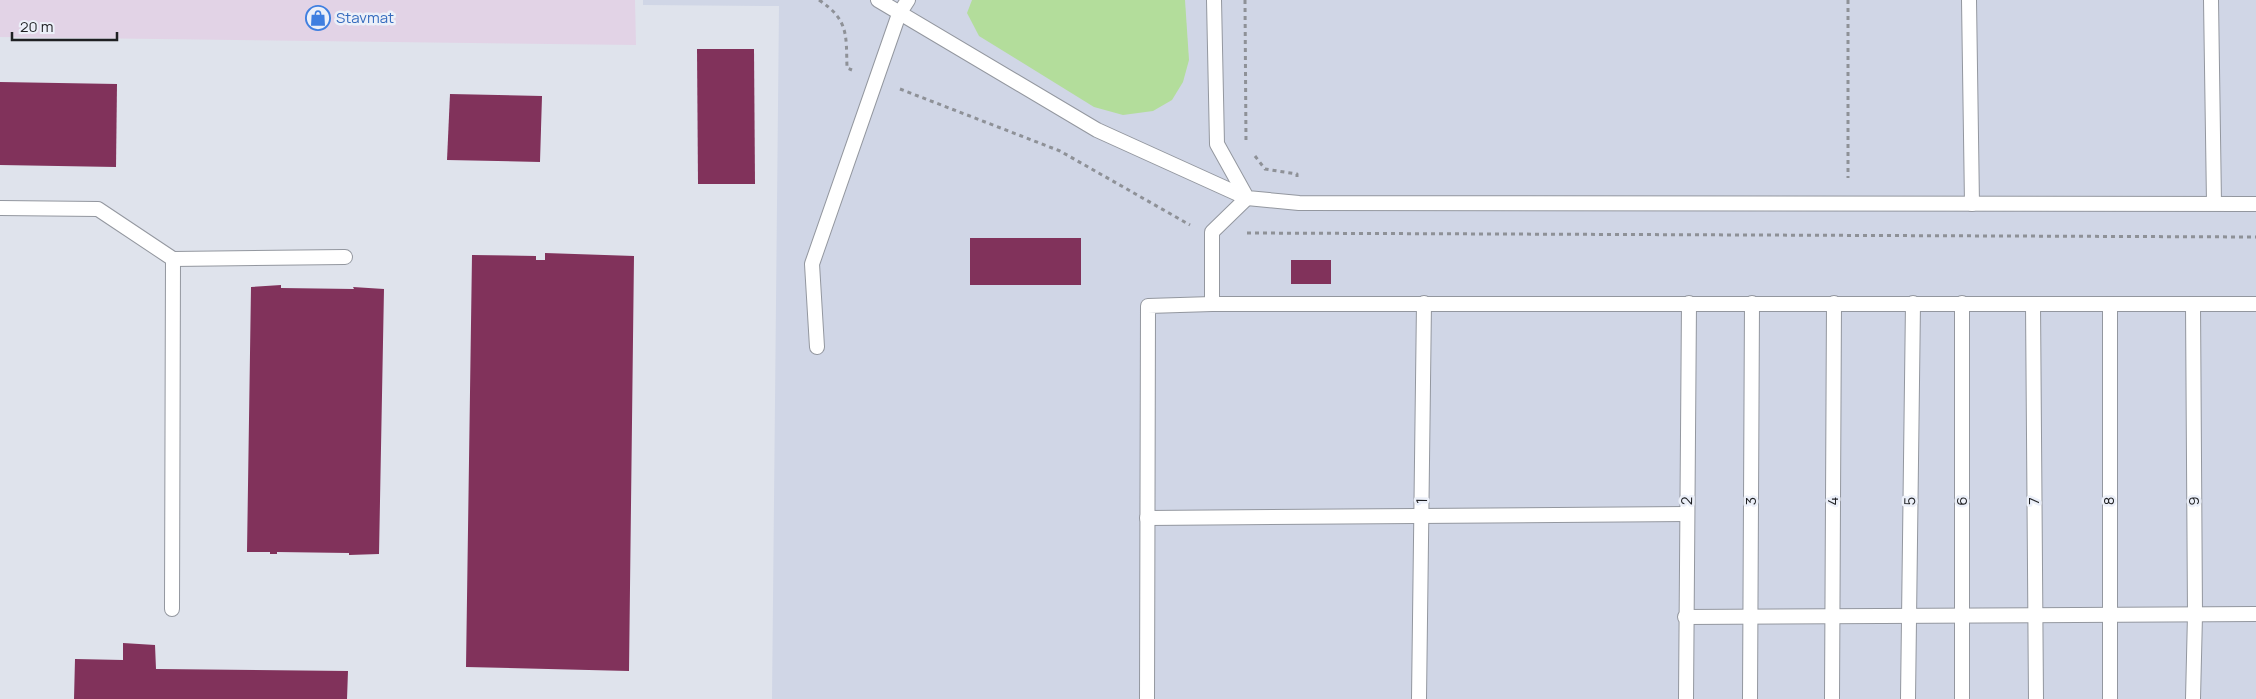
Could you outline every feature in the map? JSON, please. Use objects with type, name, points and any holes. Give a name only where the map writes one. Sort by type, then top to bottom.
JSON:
[{"type":"lane","points":[[878,0],[1097,130],[1246,198],[1299,203],[2256,204]]},
{"type":"lane","points":[[817,348],[812,264],[899,14],[908,0]]},
{"type":"lane","points":[[1214,0],[1217,144],[1246,198]]},
{"type":"lane","points":[[1969,0],[1972,204]]},
{"type":"lane","points":[[2211,0],[2214,203]]},
{"type":"lane","points":[[1212,304],[1212,232],[1246,198]]},
{"type":"lane","points":[[0,208],[98,208],[173,259],[346,257]]},
{"type":"lane","points":[[172,608],[173,259]]},
{"type":"lane","points":[[1147,699],[1148,306],[1424,303],[2256,304]]},
{"type":"lane","name":"1","points":[[1419,699],[1424,303]]},
{"type":"lane","name":"2","points":[[1686,699],[1685,616],[1689,303]]},
{"type":"lane","name":"3","points":[[1750,699],[1752,303]]},
{"type":"lane","name":"4","points":[[1832,699],[1834,303]]},
{"type":"lane","name":"5","points":[[1908,699],[1913,303]]},
{"type":"lane","name":"6","points":[[1962,303],[1962,699]]},
{"type":"lane","name":"7","points":[[2033,304],[2036,699]]},
{"type":"lane","name":"8","points":[[2110,304],[2110,699]]},
{"type":"lane","name":"9","points":[[2193,304],[2195,615],[2193,699]]},
{"type":"lane","points":[[1147,518],[1687,514]]},
{"type":"lane","points":[[1685,616],[1833,617],[2256,614]]},
{"type":"path","points":[[819,0],[833,9],[846,30],[847,68],[1060,151],[1186,224],[1212,232],[1300,235],[2256,237]]},
{"type":"path","points":[[1245,0],[1246,146]]},
{"type":"path","points":[[1848,0],[1848,236]]},
{"type":"path","points":[[1252,154],[1266,168],[1297,174],[1300,235]]},
{"type":"shaded area","name":"Stavmat","points":[[0,0],[635,0],[636,45],[0,37]]},
{"type":"shaded area","points":[[643,0],[2256,0],[2256,699],[772,699],[779,6],[643,5]]},
{"type":"green space","points":[[972,0],[1185,0],[1189,60],[1183,82],[1172,100],[1153,111],[1123,115],[1094,107],[979,36],[967,13]]},
{"type":"building","points":[[697,49],[754,49],[755,184],[698,184]]},
{"type":"building","points":[[0,82],[117,84],[116,167],[0,165]]},
{"type":"building","points":[[450,94],[542,96],[540,162],[447,160]]},
{"type":"building","points":[[970,238],[1081,238],[1081,285],[970,285]]},
{"type":"building","points":[[545,253],[634,256],[629,671],[466,667],[472,255],[536,256],[536,260],[545,260]]},
{"type":"building","points":[[1291,260],[1331,260],[1331,284],[1291,284]]},
{"type":"building","points":[[281,285],[281,288],[354,289],[353,287],[384,289],[379,554],[349,555],[349,553],[277,552],[277,554],[270,554],[270,552],[247,552],[251,287]]},
{"type":"building","points":[[123,643],[155,645],[156,669],[348,671],[347,699],[74,699],[75,659],[123,660]]},
{"type":"place","name":"Stavmat","points":[[318,18]]}]
